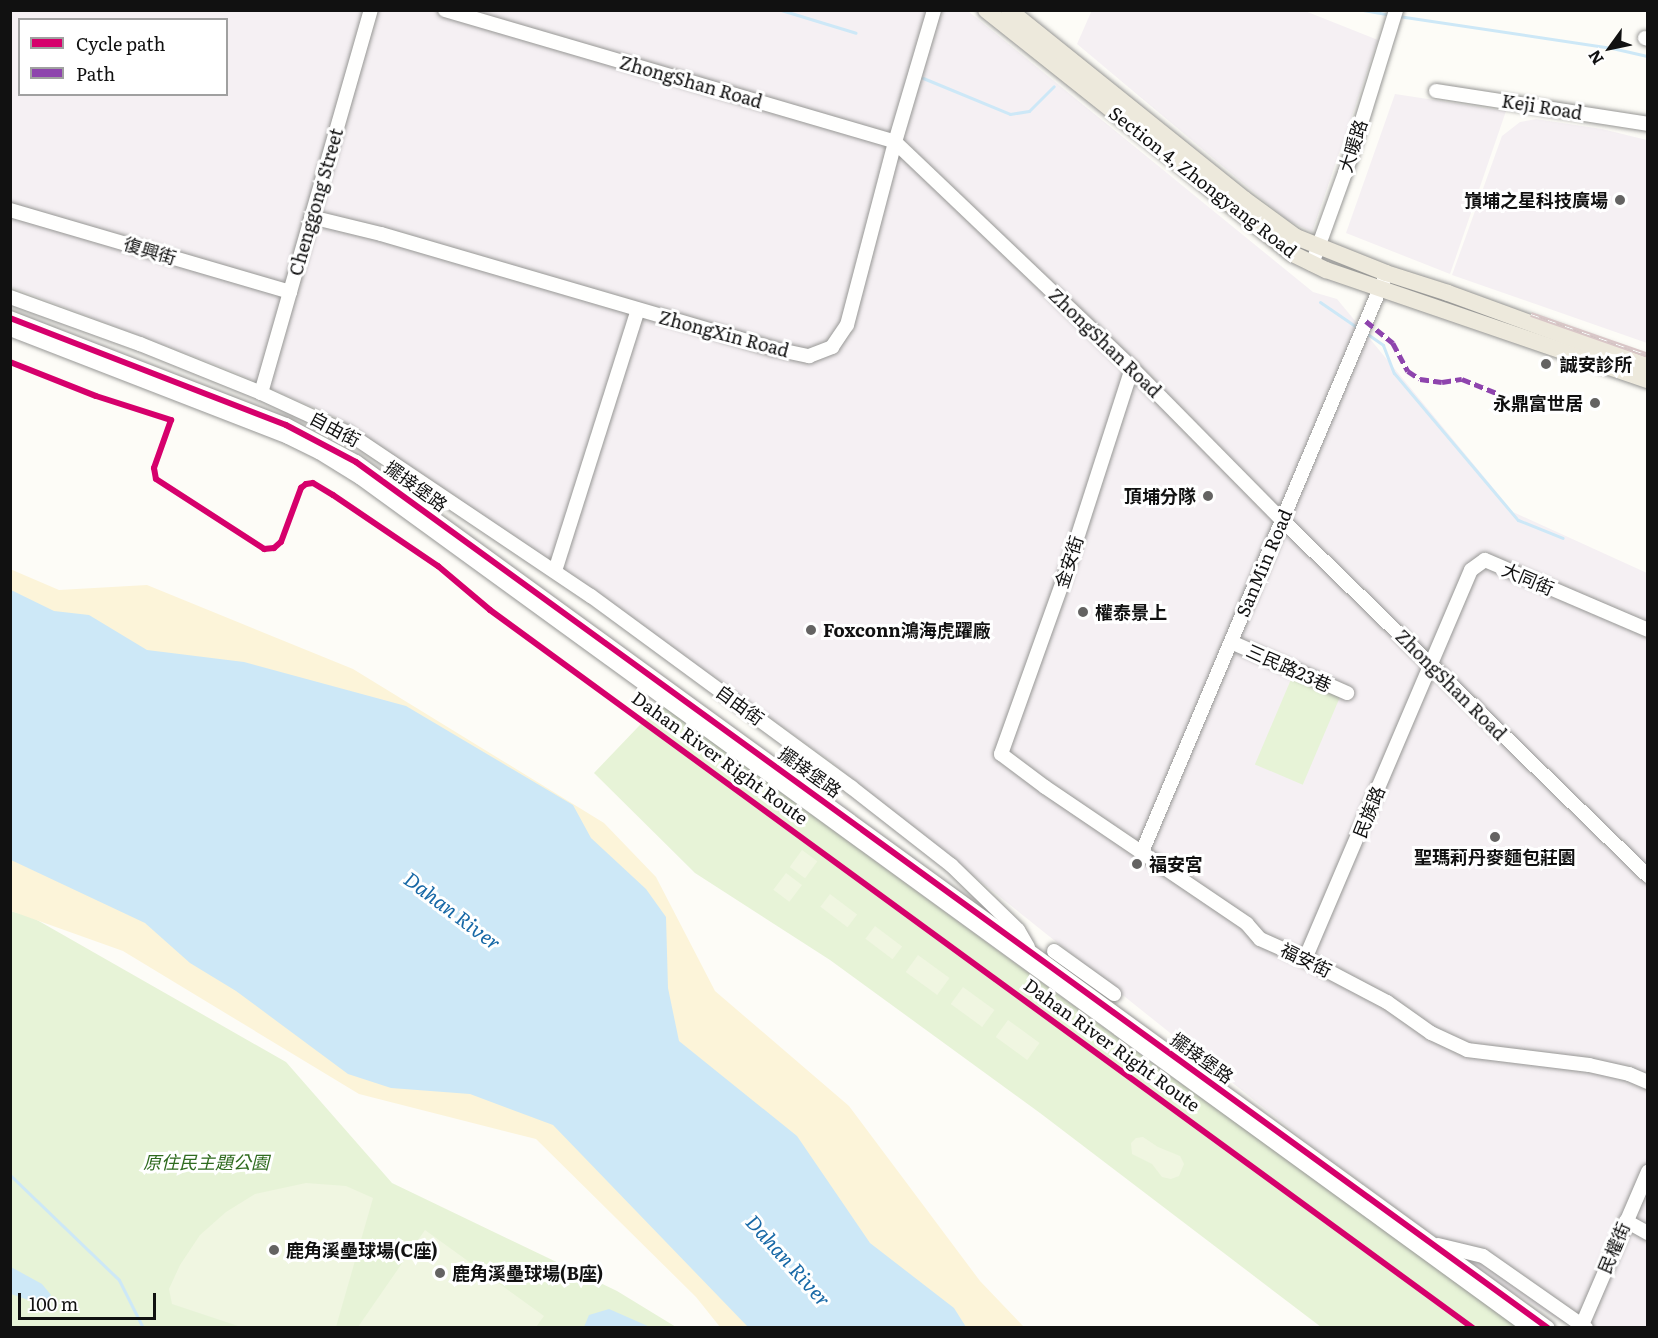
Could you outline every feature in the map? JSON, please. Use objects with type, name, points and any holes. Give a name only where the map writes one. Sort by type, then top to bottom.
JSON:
[{"type":"main road","name":"Section 4, Zhongyang Road","points":[[986,10],[1273,240],[1312,264],[1383,281],[1448,293],[1647,366]]},
{"type":"main road","name":"Section 4, Zhongyang Road","points":[[1009,10],[1244,199],[1296,237],[1383,281],[1647,380]]},
{"type":"street","name":"Chenggong Street","points":[[261,393],[371,10]]},
{"type":"street","name":"ZhongShan Road","points":[[445,10],[895,142],[1132,368],[1282,520],[1647,876]]},
{"type":"street","name":"ZhongXin Road","points":[[311,217],[809,356],[832,347],[846,325],[895,142],[934,10]]},
{"type":"street","name":"大暖路","points":[[1312,264],[1320,248],[1396,11]]},
{"type":"street","name":"Keji Road","points":[[1436,91],[1647,124]]},
{"type":"street","name":"復興街","points":[[10,210],[290,292]]},
{"type":"street","name":"SanMin Road","points":[[1142,852],[1383,281]]},
{"type":"street","name":"自由街","points":[[10,297],[140,344],[261,393],[348,433],[483,526],[555,571],[851,788],[951,865],[1018,930],[1030,951]]},
{"type":"street","points":[[555,571],[638,310]]},
{"type":"street","name":"擺接堡路","points":[[10,318],[286,425],[356,462],[1030,951],[1432,1249],[1530,1328]]},
{"type":"street","name":"擺接堡路","points":[[10,329],[288,437],[319,452],[361,478],[1432,1249],[1548,1328]]},
{"type":"street","name":"金安街","points":[[1001,754],[1063,581],[1132,368]]},
{"type":"street","name":"大同街","points":[[1431,665],[1471,570],[1485,560],[1647,630]]},
{"type":"street","name":"三民路23巷","points":[[1231,642],[1347,693]]},
{"type":"street","name":"民族路","points":[[1305,959],[1431,665]]},
{"type":"street","name":"福安街","points":[[1001,754],[1045,788],[1247,924],[1260,939],[1305,959],[1387,1002],[1431,1033],[1467,1050],[1589,1065],[1629,1074],[1647,1082]]},
{"type":"street","points":[[1054,951],[1114,994]]},
{"type":"street","name":"民權街","points":[[1584,1326],[1647,1172]]},
{"type":"street","points":[[1626,1221],[1647,1233]]},
{"type":"street","points":[[1432,1249],[1483,1256],[1584,1326]]},
{"type":"shaded area","points":[[1092,10],[1305,11],[1378,40],[1312,232],[1287,220],[1077,44]]},
{"type":"shaded area","points":[[10,11],[968,11],[1313,292],[1337,299],[1513,512],[1647,573],[1647,1327],[1572,1327],[1500,1285],[1304,1140],[830,761],[565,571],[341,420],[229,370],[11,287]]},
{"type":"shaded area","points":[[1395,94],[1506,111],[1450,274],[1346,233]]},
{"type":"shaded area","name":"嵿埔之星科技廣場","points":[[1536,119],[1602,129],[1647,140],[1647,343],[1452,275],[1502,136],[1520,122]]},
{"type":"green space","points":[[1292,677],[1340,697],[1303,785],[1255,764]]},
{"type":"green space","points":[[660,704],[1159,1068],[1525,1327],[1321,1327],[1040,1113],[830,960],[695,873],[594,773]]},
{"type":"green space","points":[[802,850],[817,861],[805,878],[790,867]]},
{"type":"green space","points":[[786,873],[802,885],[789,902],[773,890]]},
{"type":"green space","points":[[830,894],[857,914],[848,927],[820,907]]},
{"type":"green space","name":"原住民主題公園","points":[[10,911],[30,916],[286,1062],[392,1183],[617,1291],[676,1327],[11,1327]]},
{"type":"green space","points":[[875,926],[902,946],[893,959],[865,939]]},
{"type":"green space","points":[[918,955],[950,978],[937,995],[906,972]]},
{"type":"green space","points":[[963,987],[995,1010],[982,1027],[951,1004]]},
{"type":"green space","points":[[1008,1020],[1040,1043],[1027,1060],[996,1037]]},
{"type":"green space","points":[[1143,1137],[1158,1147],[1180,1156],[1184,1164],[1179,1176],[1171,1179],[1162,1177],[1152,1164],[1132,1154],[1131,1143],[1136,1138]]},
{"type":"green space","name":"鹿角溪壘球場(C座)","points":[[306,1183],[346,1186],[373,1198],[336,1327],[241,1327],[172,1304],[169,1289],[180,1265],[200,1235],[226,1212],[255,1194]]},
{"type":"green space","name":"鹿角溪壘球場(B座)","points":[[425,1230],[544,1316],[536,1327],[358,1327]]},
{"type":"sand","points":[[10,569],[59,590],[147,585],[353,669],[604,823],[656,877],[715,991],[849,1106],[980,1281],[1024,1327],[720,1327],[696,1297],[536,1139],[359,1094],[123,951],[11,911]]},
{"type":"water","name":"Dahan River","points":[[11,590],[54,611],[89,615],[147,650],[244,662],[406,706],[573,805],[591,838],[646,889],[666,917],[668,988],[679,1041],[797,1136],[870,1243],[954,1308],[966,1327],[748,1327],[553,1125],[470,1094],[391,1088],[348,1074],[236,991],[190,963],[145,923],[11,860]]},
{"type":"water","points":[[11,1267],[42,1284],[51,1295],[48,1300],[37,1303],[11,1294]]},
{"type":"water","points":[[609,1309],[650,1327],[584,1327],[589,1315]]},
{"type":"waterway","points":[[781,10],[856,33]]},
{"type":"waterway","points":[[1363,10],[1391,15]]},
{"type":"waterway","points":[[1398,16],[1612,48],[1648,56]]},
{"type":"waterway","points":[[923,78],[1010,114],[1029,111],[1054,86]]},
{"type":"waterway","points":[[1320,302],[1358,328]]},
{"type":"waterway","points":[[1366,333],[1383,345],[1394,373],[1518,520],[1563,538]]},
{"type":"waterway","points":[[10,1175],[119,1280],[143,1328]]},
{"type":"railway","points":[[1531,314],[1648,355]]},
{"type":"marked path","points":[[1366,321],[1393,343],[1408,371],[1420,379],[1442,382],[1462,379],[1496,393]]},
{"type":"cycle path","points":[[10,318],[286,425],[356,462],[1548,1328]]},
{"type":"cycle path","name":"Dahan River Right Route","points":[[10,362],[96,396],[171,420],[154,468],[156,479],[264,549],[274,548],[281,542],[301,488],[306,484],[313,483],[333,495],[438,566],[490,610],[1473,1328]]},
{"type":"place","name":"嵿埔之星科技廣場","points":[[1620,200]]},
{"type":"place","name":"誠安診所","points":[[1546,364]]},
{"type":"place","name":"永鼎富世居","points":[[1595,403]]},
{"type":"place","name":"頂埔分隊","points":[[1208,496]]},
{"type":"place","name":"權泰景上","points":[[1083,612]]},
{"type":"place","name":"Foxconn鴻海虎躍廠","points":[[811,630]]},
{"type":"place","name":"聖瑪莉丹麥麵包莊園","points":[[1495,837]]},
{"type":"place","name":"福安宮","points":[[1137,864]]},
{"type":"place","name":"鹿角溪壘球場(C座)","points":[[274,1250]]},
{"type":"place","name":"鹿角溪壘球場(B座)","points":[[440,1273]]}]
